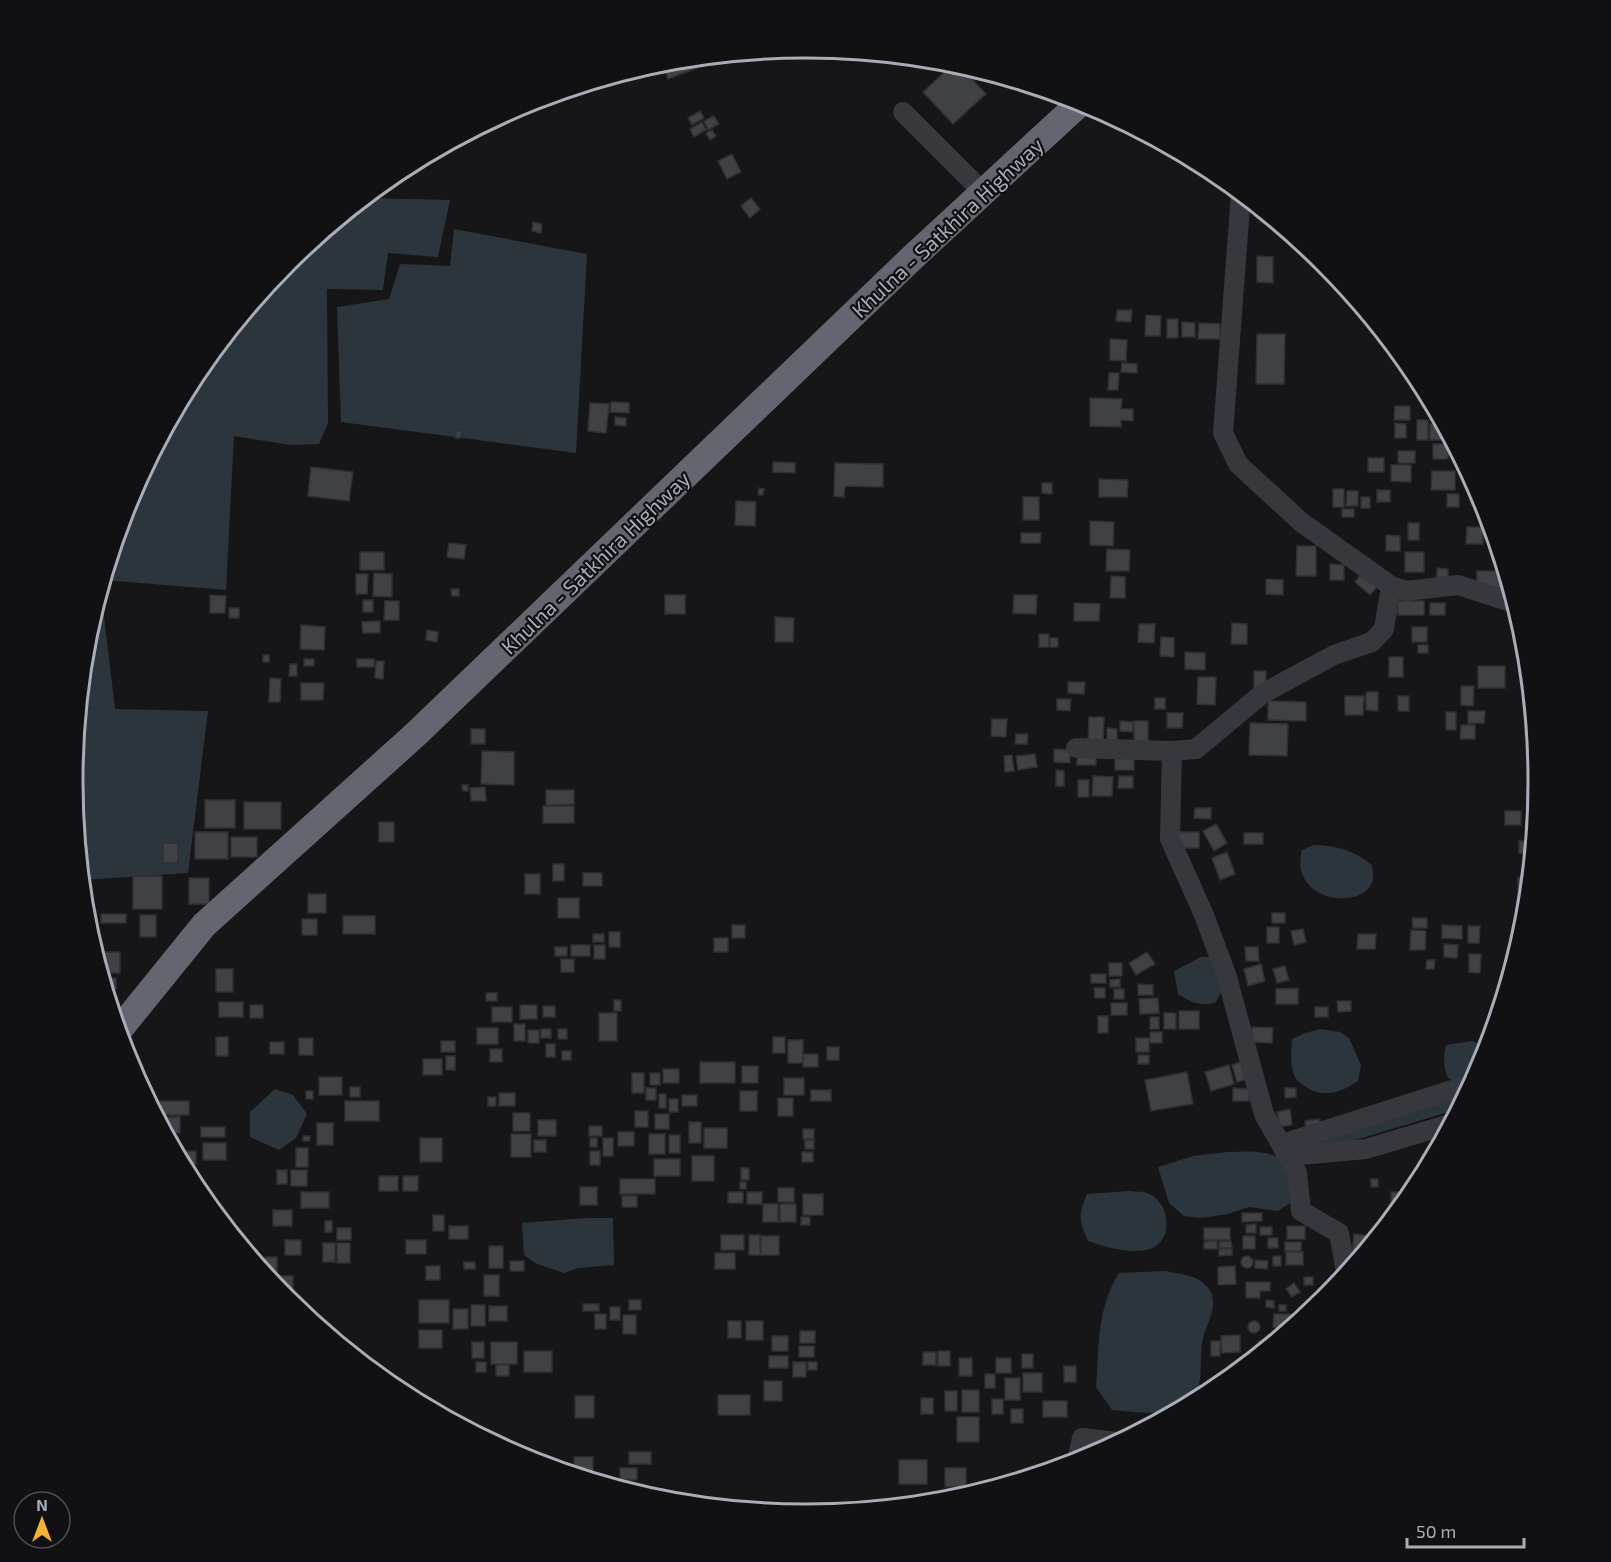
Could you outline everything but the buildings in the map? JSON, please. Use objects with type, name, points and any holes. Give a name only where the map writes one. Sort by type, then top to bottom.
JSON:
[{"type":"highway","name":"Khulna - Satkhira Highway","points":[[125,1023],[204,925],[416,734],[904,265],[1073,110]]},
{"type":"street","points":[[903,112],[983,192]]},
{"type":"street","points":[[1240,205],[1223,433],[1238,464],[1301,522],[1390,586],[1406,591],[1458,585],[1504,600]]},
{"type":"street","points":[[1076,748],[1172,751],[1196,749],[1262,694],[1334,656],[1372,642],[1384,629],[1390,586]]},
{"type":"street","points":[[1172,751],[1170,839],[1204,915],[1227,977],[1264,1114],[1297,1173],[1301,1211],[1339,1233],[1344,1262]]},
{"type":"street","points":[[1285,1150],[1459,1088]]},
{"type":"street","points":[[1285,1150],[1366,1149],[1439,1127]]},
{"type":"street","points":[[1079,1450],[1082,1438],[1101,1440]]},
{"type":"shaded area","points":[[379,198],[450,200],[438,257],[388,253],[383,290],[327,289],[328,423],[319,444],[291,445],[234,436],[226,590],[112,581],[138,505],[180,420],[232,341],[262,305],[329,238]]},
{"type":"shaded area","points":[[454,229],[587,254],[576,453],[341,422],[337,307],[389,299],[400,264],[450,266]]},
{"type":"shaded area","points":[[104,613],[115,709],[208,711],[188,873],[90,879],[83,781],[87,708],[95,708],[87,707],[89,687]]},
{"type":"shaded area","points":[[1314,845],[1345,850],[1372,865],[1373,879],[1367,889],[1357,896],[1344,898],[1330,897],[1316,891],[1306,882],[1301,868],[1302,850]]},
{"type":"shaded area","points":[[1201,957],[1212,957],[1224,986],[1216,1002],[1197,1003],[1178,994],[1174,971]]},
{"type":"shaded area","points":[[1321,1029],[1340,1032],[1349,1038],[1361,1065],[1358,1081],[1332,1093],[1312,1091],[1296,1078],[1292,1068],[1292,1039]]},
{"type":"shaded area","points":[[1472,1041],[1478,1044],[1462,1082],[1449,1079],[1444,1063],[1446,1045]]},
{"type":"shaded area","points":[[275,1089],[293,1095],[307,1114],[296,1138],[279,1150],[250,1137],[250,1112]]},
{"type":"shaded area","points":[[1228,1152],[1267,1153],[1281,1160],[1288,1174],[1290,1203],[1278,1211],[1249,1207],[1228,1214],[1201,1218],[1184,1216],[1169,1203],[1158,1167],[1193,1156]]},
{"type":"shaded area","points":[[1129,1191],[1147,1193],[1160,1203],[1167,1226],[1162,1241],[1149,1249],[1132,1251],[1088,1241],[1081,1218],[1087,1194]]},
{"type":"shaded area","points":[[613,1218],[614,1265],[578,1268],[564,1273],[537,1264],[524,1255],[522,1223]]},
{"type":"shaded area","points":[[1165,1271],[1185,1275],[1199,1280],[1212,1295],[1212,1313],[1202,1343],[1198,1387],[1156,1413],[1112,1410],[1096,1387],[1100,1328],[1107,1300],[1119,1273]]},
{"type":"waterway","points":[[1324,1141],[1452,1102]]}]
